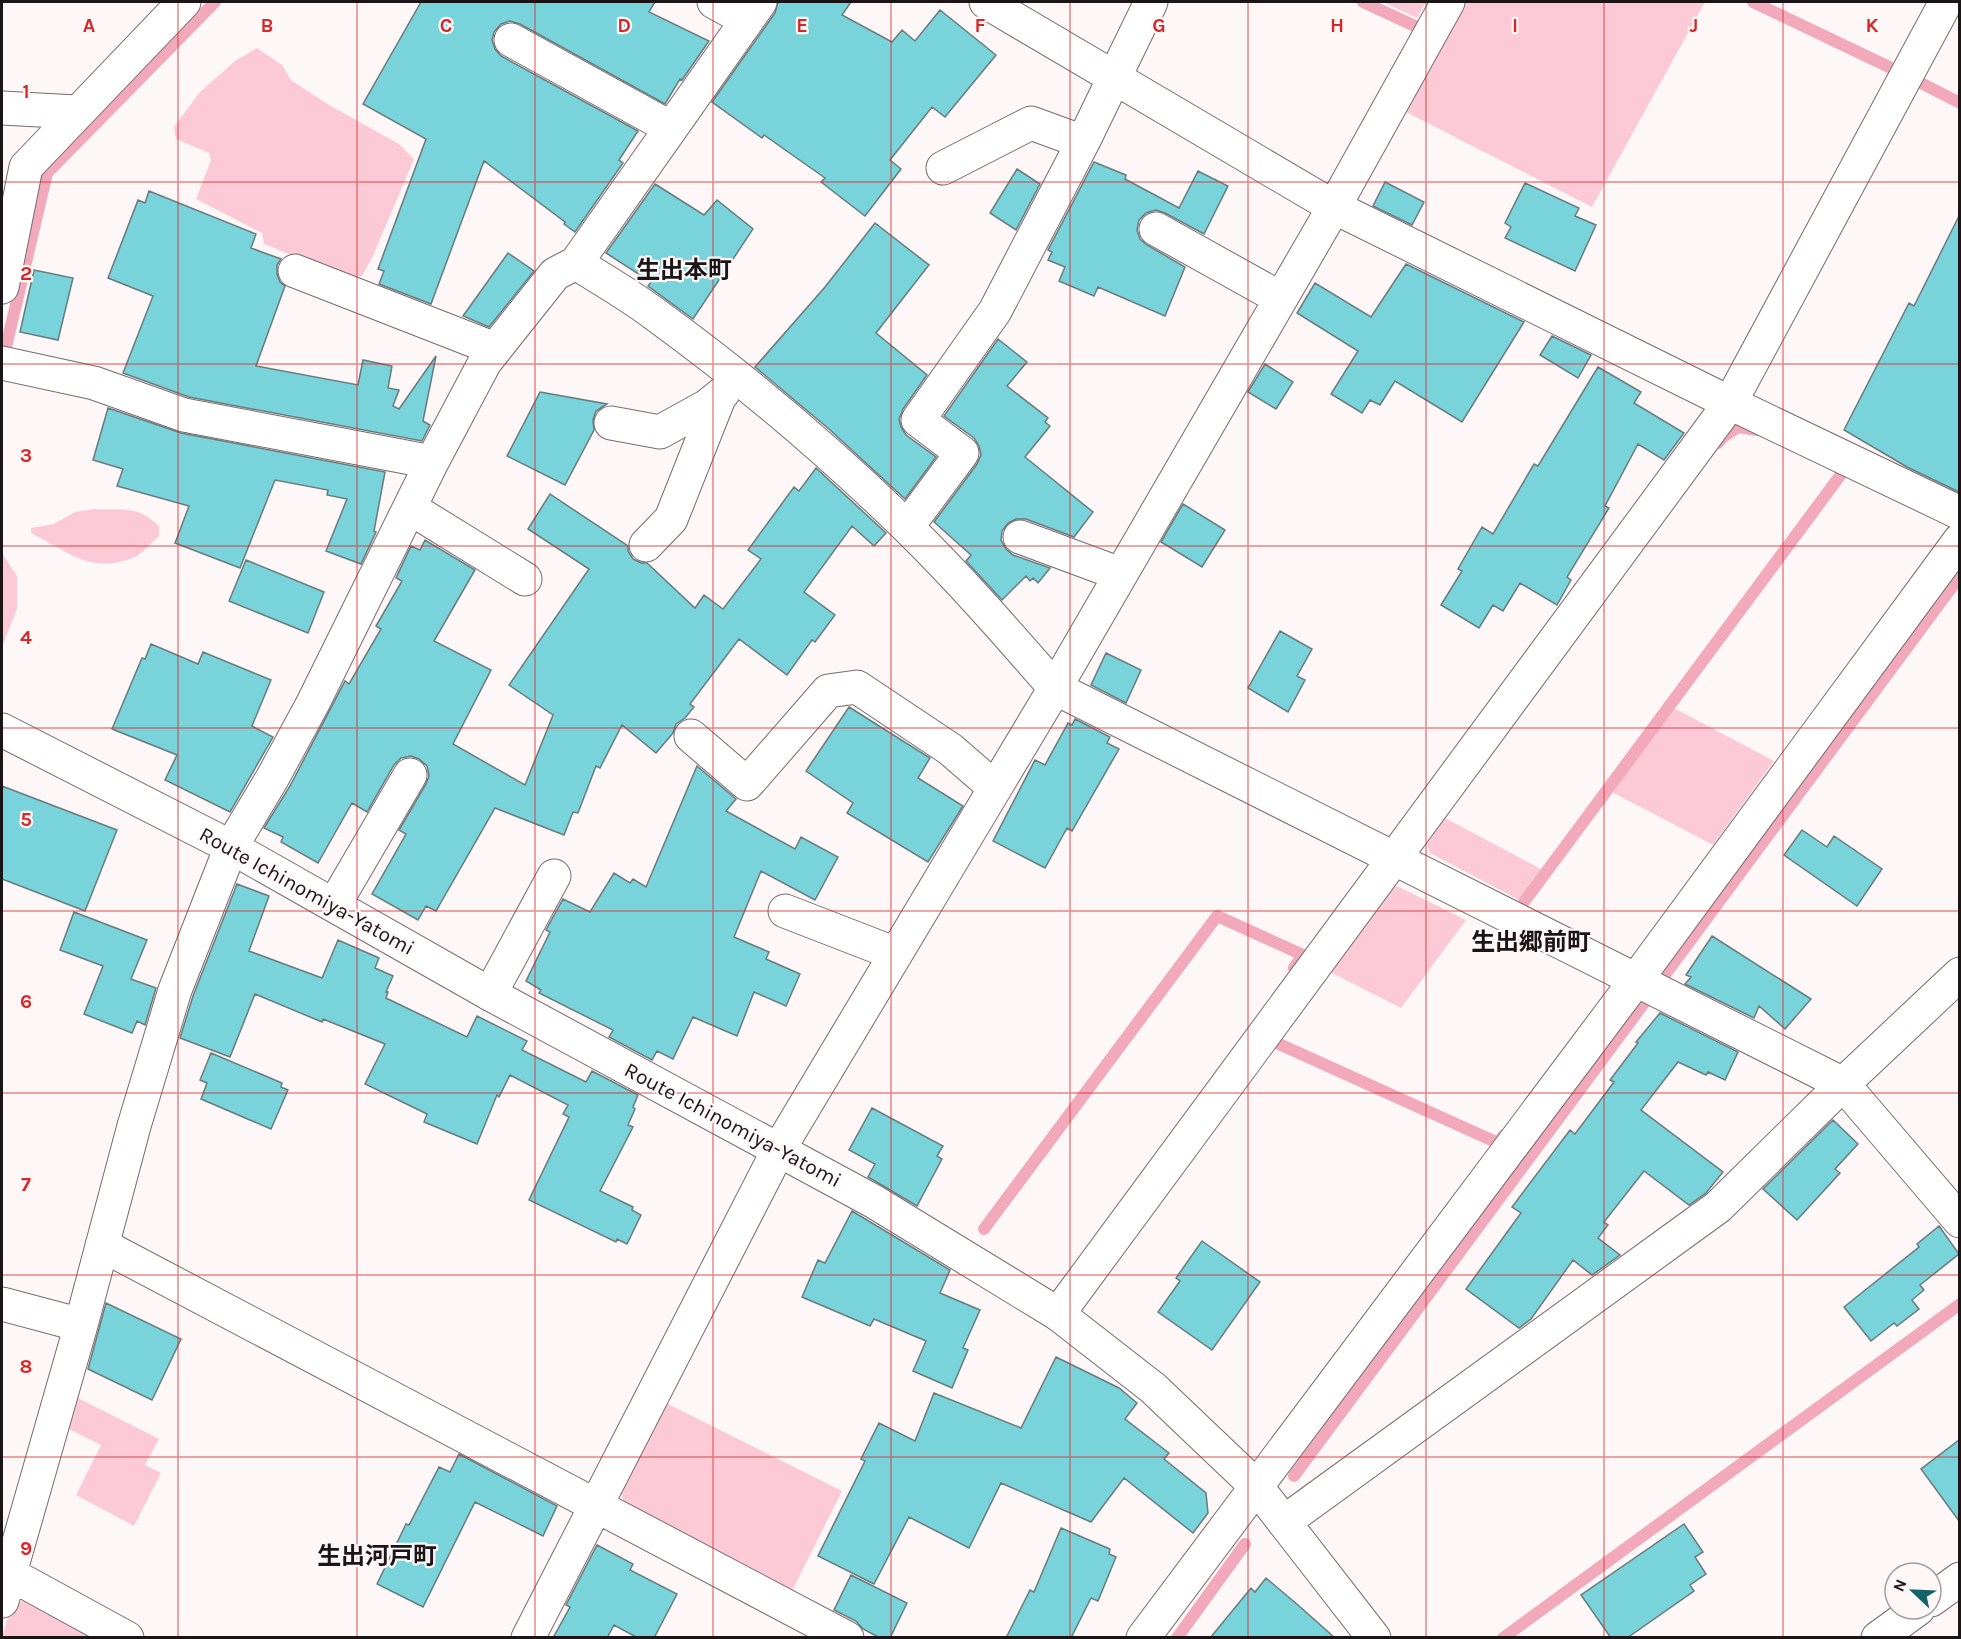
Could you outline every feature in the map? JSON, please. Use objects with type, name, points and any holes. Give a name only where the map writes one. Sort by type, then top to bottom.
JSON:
[{"type":"street","points":[[2,287],[26,167],[77,112],[160,14],[184,2]]},
{"type":"street","points":[[127,1638],[6,1587],[81,1324],[134,1126],[175,990],[231,847],[273,777],[313,703],[432,462],[485,362],[555,274],[576,263],[753,11],[714,2]]},
{"type":"street","points":[[986,2],[1334,207],[1730,403],[1959,513]]},
{"type":"street","points":[[907,527],[962,453],[918,420],[995,311],[1083,142],[1151,2]]},
{"type":"street","points":[[528,1638],[779,1149],[1055,688],[1334,207],[1448,2]]},
{"type":"street","points":[[1058,1314],[1730,403],[1946,2]]},
{"type":"street","points":[[511,40],[671,128]]},
{"type":"street","points":[[2,108],[77,112]]},
{"type":"street","points":[[943,168],[1031,123],[1083,142]]},
{"type":"street","points":[[1156,229],[1280,298]]},
{"type":"street","points":[[576,263],[655,314],[728,387],[826,453],[907,527],[997,620],[1055,688],[1843,1084],[1959,1221]]},
{"type":"street","points":[[296,271],[495,349]]},
{"type":"street","points":[[2,363],[94,383],[184,415],[432,462]]},
{"type":"street","points":[[611,423],[660,432],[728,387]]},
{"type":"street","points":[[646,545],[670,519],[728,387]]},
{"type":"street","points":[[410,508],[525,579]]},
{"type":"street","points":[[1020,537],[1120,574]]},
{"type":"street","points":[[1143,1638],[1256,1486],[1648,986],[1959,540]]},
{"type":"street","points":[[691,736],[747,784],[828,691],[856,687],[950,749],[995,788]]},
{"type":"street","name":"Route Ichinomiya-Yatomi","points":[[3,733],[231,847],[490,994],[873,1201],[1058,1314],[1153,1388],[1256,1486],[1374,1638]]},
{"type":"street","points":[[334,905],[410,775]]},
{"type":"street","points":[[490,994],[554,876]]},
{"type":"street","points":[[785,911],[896,954]]},
{"type":"street","points":[[1284,1522],[1718,1207],[1959,974]]},
{"type":"street","points":[[102,1245],[847,1638]]},
{"type":"street","points":[[2,1304],[81,1324]]},
{"type":"street","points":[[1943,1591],[1959,1579]]},
{"type":"street","points":[[1878,1638],[1901,1621]]},
{"type":"shaded area","points":[[1383,2],[1426,2],[1417,18]]},
{"type":"shaded area","points":[[1465,2],[1705,2],[1592,207],[1404,111]]},
{"type":"shaded area","points":[[257,48],[282,65],[291,80],[329,105],[399,144],[414,159],[372,258],[362,276],[346,277],[264,244],[262,233],[196,199],[211,160],[209,153],[176,139],[174,127],[200,92],[235,61]]},
{"type":"shaded area","points":[[121,509],[137,512],[159,526],[159,536],[135,557],[105,564],[80,559],[31,533],[31,528],[54,524],[75,512]]},
{"type":"shaded area","points":[[2,553],[17,576],[17,609],[2,647]]},
{"type":"shaded area","points":[[1674,708],[1774,761],[1713,845],[1612,792]]},
{"type":"shaded area","points":[[1445,818],[1541,869],[1519,900],[1430,853],[1427,844]]},
{"type":"shaded area","points":[[1384,886],[1399,887],[1466,920],[1401,1008],[1326,970]]},
{"type":"shaded area","points":[[72,1395],[159,1439],[145,1465],[161,1473],[134,1526],[76,1495],[101,1445],[63,1426]]},
{"type":"shaded area","points":[[664,1402],[842,1491],[791,1593],[624,1505],[621,1490]]},
{"type":"shaded area","points":[[26,1600],[94,1638],[2,1638],[11,1605]]},
{"type":"building","points":[[421,2],[655,2],[649,12],[709,41],[682,80],[680,79],[665,104],[520,24],[510,21],[501,24],[494,32],[492,40],[501,56],[638,131],[619,160],[623,163],[575,232],[484,161],[431,304],[379,284],[384,271],[378,269],[426,139],[363,104]]},
{"type":"building","points":[[778,2],[851,2],[842,15],[892,42],[902,30],[915,41],[940,10],[996,55],[945,117],[932,107],[890,160],[901,169],[865,216],[821,182],[825,178],[764,135],[762,138],[712,102],[775,13]]},
{"type":"building","points":[[1094,162],[1126,175],[1125,179],[1179,208],[1198,171],[1228,186],[1204,234],[1156,210],[1146,213],[1139,220],[1137,230],[1140,239],[1185,267],[1165,316],[1098,287],[1094,296],[1059,281],[1065,267],[1048,260],[1052,252],[1048,250]]},
{"type":"building","points":[[1017,169],[1040,184],[1016,230],[990,213]]},
{"type":"building","points":[[1385,182],[1424,202],[1412,225],[1373,206]]},
{"type":"building","points":[[1525,183],[1579,208],[1575,216],[1596,225],[1575,271],[1505,238],[1511,227],[1505,223]]},
{"type":"building","points":[[655,184],[704,215],[717,200],[753,229],[693,319],[648,286],[651,282],[606,253]]},
{"type":"building","points":[[149,191],[256,234],[251,248],[281,259],[277,265],[277,274],[280,282],[285,286],[256,366],[358,385],[363,360],[392,366],[388,388],[399,390],[393,406],[399,409],[436,356],[423,421],[430,425],[422,441],[189,397],[123,373],[153,296],[108,278],[138,200],[145,203]]},
{"type":"building","points":[[1959,216],[1959,492],[1907,467],[1844,430],[1909,303],[1914,306]]},
{"type":"building","points":[[875,223],[929,265],[876,333],[927,375],[903,409],[899,419],[906,435],[936,457],[905,499],[829,429],[755,367],[825,287]]},
{"type":"building","points":[[508,253],[534,271],[489,327],[463,316]]},
{"type":"building","points":[[1406,264],[1524,322],[1462,422],[1395,381],[1380,405],[1370,400],[1362,413],[1331,394],[1358,351],[1297,313],[1315,283],[1371,317]]},
{"type":"building","points":[[34,270],[73,278],[58,340],[20,332]]},
{"type":"building","points":[[1552,336],[1591,355],[1578,378],[1540,355]]},
{"type":"building","points":[[998,339],[1027,362],[1007,386],[1048,418],[1045,422],[1050,426],[1025,457],[1093,512],[1074,537],[1026,519],[1016,519],[1008,523],[1002,531],[1001,540],[1006,549],[1013,555],[1050,568],[1038,583],[1033,578],[1030,581],[1026,576],[1002,600],[966,561],[971,555],[934,522],[977,464],[981,455],[974,438],[944,416]]},
{"type":"building","points":[[1265,364],[1293,382],[1276,409],[1248,392]]},
{"type":"building","points":[[1598,367],[1641,392],[1634,403],[1684,433],[1664,460],[1638,444],[1605,506],[1609,508],[1567,577],[1571,580],[1557,605],[1520,583],[1503,611],[1493,605],[1479,628],[1441,605],[1462,571],[1458,569],[1482,527],[1493,534],[1534,464],[1538,466]]},
{"type":"building","points":[[540,392],[607,404],[596,411],[593,420],[594,430],[565,485],[507,456]]},
{"type":"building","points":[[108,408],[181,433],[385,472],[374,531],[376,532],[361,564],[326,551],[347,499],[327,495],[328,490],[275,480],[240,568],[175,543],[189,506],[117,486],[123,469],[93,460]]},
{"type":"building","points":[[816,468],[886,533],[874,546],[852,526],[804,592],[835,615],[815,642],[812,640],[787,675],[739,639],[690,704],[694,707],[685,718],[676,724],[673,733],[656,753],[622,725],[600,768],[596,766],[578,813],[573,812],[564,835],[495,808],[436,911],[426,906],[418,920],[372,894],[406,834],[399,830],[429,776],[427,766],[419,759],[411,756],[401,758],[394,765],[367,812],[352,803],[318,863],[281,842],[283,837],[264,828],[290,786],[345,681],[349,684],[381,629],[376,626],[402,581],[396,578],[411,546],[420,550],[425,540],[475,570],[434,641],[491,670],[453,744],[525,785],[553,715],[509,685],[589,569],[528,529],[550,494],[628,546],[633,559],[647,563],[695,608],[704,595],[723,609],[761,559],[748,550],[794,487],[799,491]]},
{"type":"building","points":[[1183,504],[1225,530],[1202,567],[1161,542]]},
{"type":"building","points":[[246,560],[324,592],[308,633],[229,601]]},
{"type":"building","points":[[1280,631],[1312,649],[1297,676],[1305,680],[1288,712],[1248,688]]},
{"type":"building","points":[[151,644],[198,664],[203,652],[271,680],[252,726],[273,737],[230,812],[165,780],[177,755],[112,729],[142,658],[145,659]]},
{"type":"building","points":[[1106,653],[1141,670],[1126,703],[1091,685]]},
{"type":"building","points":[[849,707],[930,758],[918,778],[963,806],[928,862],[847,813],[853,803],[806,771]]},
{"type":"building","points":[[1075,719],[1110,737],[1107,743],[1119,749],[1072,831],[1067,828],[1045,868],[993,841],[1035,760],[1045,765],[1068,723],[1072,725]]},
{"type":"building","points":[[697,766],[736,799],[726,811],[795,849],[801,837],[838,857],[815,900],[761,871],[734,937],[769,952],[766,959],[800,974],[786,1006],[754,992],[737,1036],[693,1017],[673,1059],[657,1051],[652,1060],[609,1037],[613,1030],[539,993],[541,990],[526,981],[550,932],[546,930],[563,899],[590,912],[614,873],[630,883],[633,879],[646,887]]},
{"type":"building","points":[[2,786],[117,830],[85,911],[2,879]]},
{"type":"building","points":[[1802,830],[1827,847],[1834,836],[1882,869],[1857,906],[1784,855]]},
{"type":"building","points":[[237,884],[269,896],[249,951],[322,978],[338,940],[379,958],[375,968],[393,976],[386,992],[388,992],[386,998],[467,1037],[477,1016],[527,1041],[522,1050],[586,1082],[592,1071],[638,1095],[628,1125],[633,1127],[600,1191],[633,1207],[632,1210],[641,1215],[627,1244],[617,1239],[616,1242],[529,1200],[569,1117],[563,1114],[568,1105],[510,1075],[499,1097],[497,1095],[477,1144],[424,1122],[427,1114],[365,1084],[385,1044],[323,1019],[322,1022],[255,994],[230,1057],[180,1038],[193,996]]},
{"type":"building","points":[[74,912],[147,940],[131,979],[156,988],[145,1025],[137,1021],[132,1033],[84,1014],[103,966],[60,950]]},
{"type":"building","points":[[1712,936],[1811,999],[1785,1029],[1759,1006],[1754,1018],[1685,984],[1691,977],[1686,975]]},
{"type":"building","points":[[1660,1013],[1738,1052],[1725,1080],[1708,1072],[1706,1075],[1678,1062],[1641,1110],[1723,1172],[1706,1193],[1689,1205],[1644,1171],[1604,1222],[1608,1225],[1598,1238],[1620,1255],[1592,1275],[1573,1260],[1531,1319],[1519,1328],[1466,1289],[1521,1213],[1512,1207],[1570,1130],[1575,1134],[1614,1082],[1610,1080],[1638,1043],[1636,1042]]},
{"type":"building","points":[[211,1053],[282,1083],[281,1087],[288,1090],[271,1129],[201,1099],[207,1083],[200,1080]]},
{"type":"building","points":[[872,1108],[943,1146],[937,1156],[942,1159],[917,1206],[868,1177],[875,1164],[849,1150]]},
{"type":"building","points":[[1833,1120],[1858,1144],[1835,1169],[1840,1173],[1797,1220],[1763,1189]]},
{"type":"building","points":[[852,1211],[950,1270],[940,1293],[980,1310],[963,1348],[968,1350],[952,1388],[913,1371],[926,1341],[874,1319],[870,1326],[802,1297],[818,1260],[825,1263]]},
{"type":"building","points":[[1939,1226],[1959,1254],[1920,1285],[1924,1290],[1912,1300],[1919,1309],[1897,1326],[1894,1323],[1871,1341],[1844,1307],[1919,1247],[1917,1244]]},
{"type":"building","points":[[1202,1241],[1260,1282],[1212,1350],[1158,1312],[1180,1281],[1176,1278]]},
{"type":"building","points":[[106,1303],[181,1339],[152,1400],[88,1369]]},
{"type":"building","points":[[1056,1357],[1119,1388],[1137,1403],[1125,1419],[1169,1453],[1164,1459],[1206,1493],[1208,1513],[1193,1533],[1124,1478],[1091,1522],[1001,1483],[969,1548],[909,1517],[874,1584],[818,1556],[865,1461],[861,1459],[879,1423],[915,1441],[934,1393],[1021,1428]]},
{"type":"building","points":[[1959,1440],[1959,1521],[1921,1469]]},
{"type":"building","points":[[459,1454],[557,1506],[543,1536],[475,1502],[423,1607],[377,1584],[406,1524],[409,1525],[439,1467],[450,1472]]},
{"type":"building","points":[[1684,1524],[1703,1552],[1695,1557],[1706,1574],[1690,1585],[1694,1591],[1627,1638],[1611,1638],[1581,1595]]},
{"type":"building","points":[[1061,1528],[1110,1549],[1109,1554],[1116,1557],[1098,1601],[1091,1598],[1071,1638],[1006,1638],[1030,1590],[1034,1592]]},
{"type":"building","points":[[597,1545],[633,1564],[630,1570],[677,1594],[654,1638],[638,1638],[614,1625],[607,1638],[553,1638],[570,1607],[566,1605]]},
{"type":"building","points":[[851,1575],[907,1603],[890,1638],[880,1638],[863,1629],[856,1621],[834,1610]]},
{"type":"building","points":[[1266,1578],[1335,1638],[1210,1638],[1251,1588],[1255,1592]]},
{"type":"waterway","points":[[6,347],[47,173],[215,2]]},
{"type":"waterway","points":[[1363,2],[1415,26]]},
{"type":"waterway","points":[[1753,2],[1889,67]]},
{"type":"waterway","points":[[1917,81],[1960,103]]},
{"type":"waterway","points":[[1718,443],[1738,427],[1758,430]]},
{"type":"waterway","points":[[1524,902],[1842,473]]},
{"type":"waterway","points":[[1294,1476],[1960,576]]},
{"type":"waterway","points":[[984,1229],[1217,916],[1303,955],[1294,968]]},
{"type":"waterway","points":[[1279,1044],[1498,1143],[1504,1135]]},
{"type":"waterway","points":[[1503,1638],[1960,1304]]},
{"type":"waterway","points":[[1177,1638],[1245,1544]]},
{"type":"district","name":"生出本町","points":[[684,270]]},
{"type":"district","name":"生出郷前町","points":[[1531,942]]},
{"type":"district","name":"生出河戸町","points":[[377,1556]]}]
